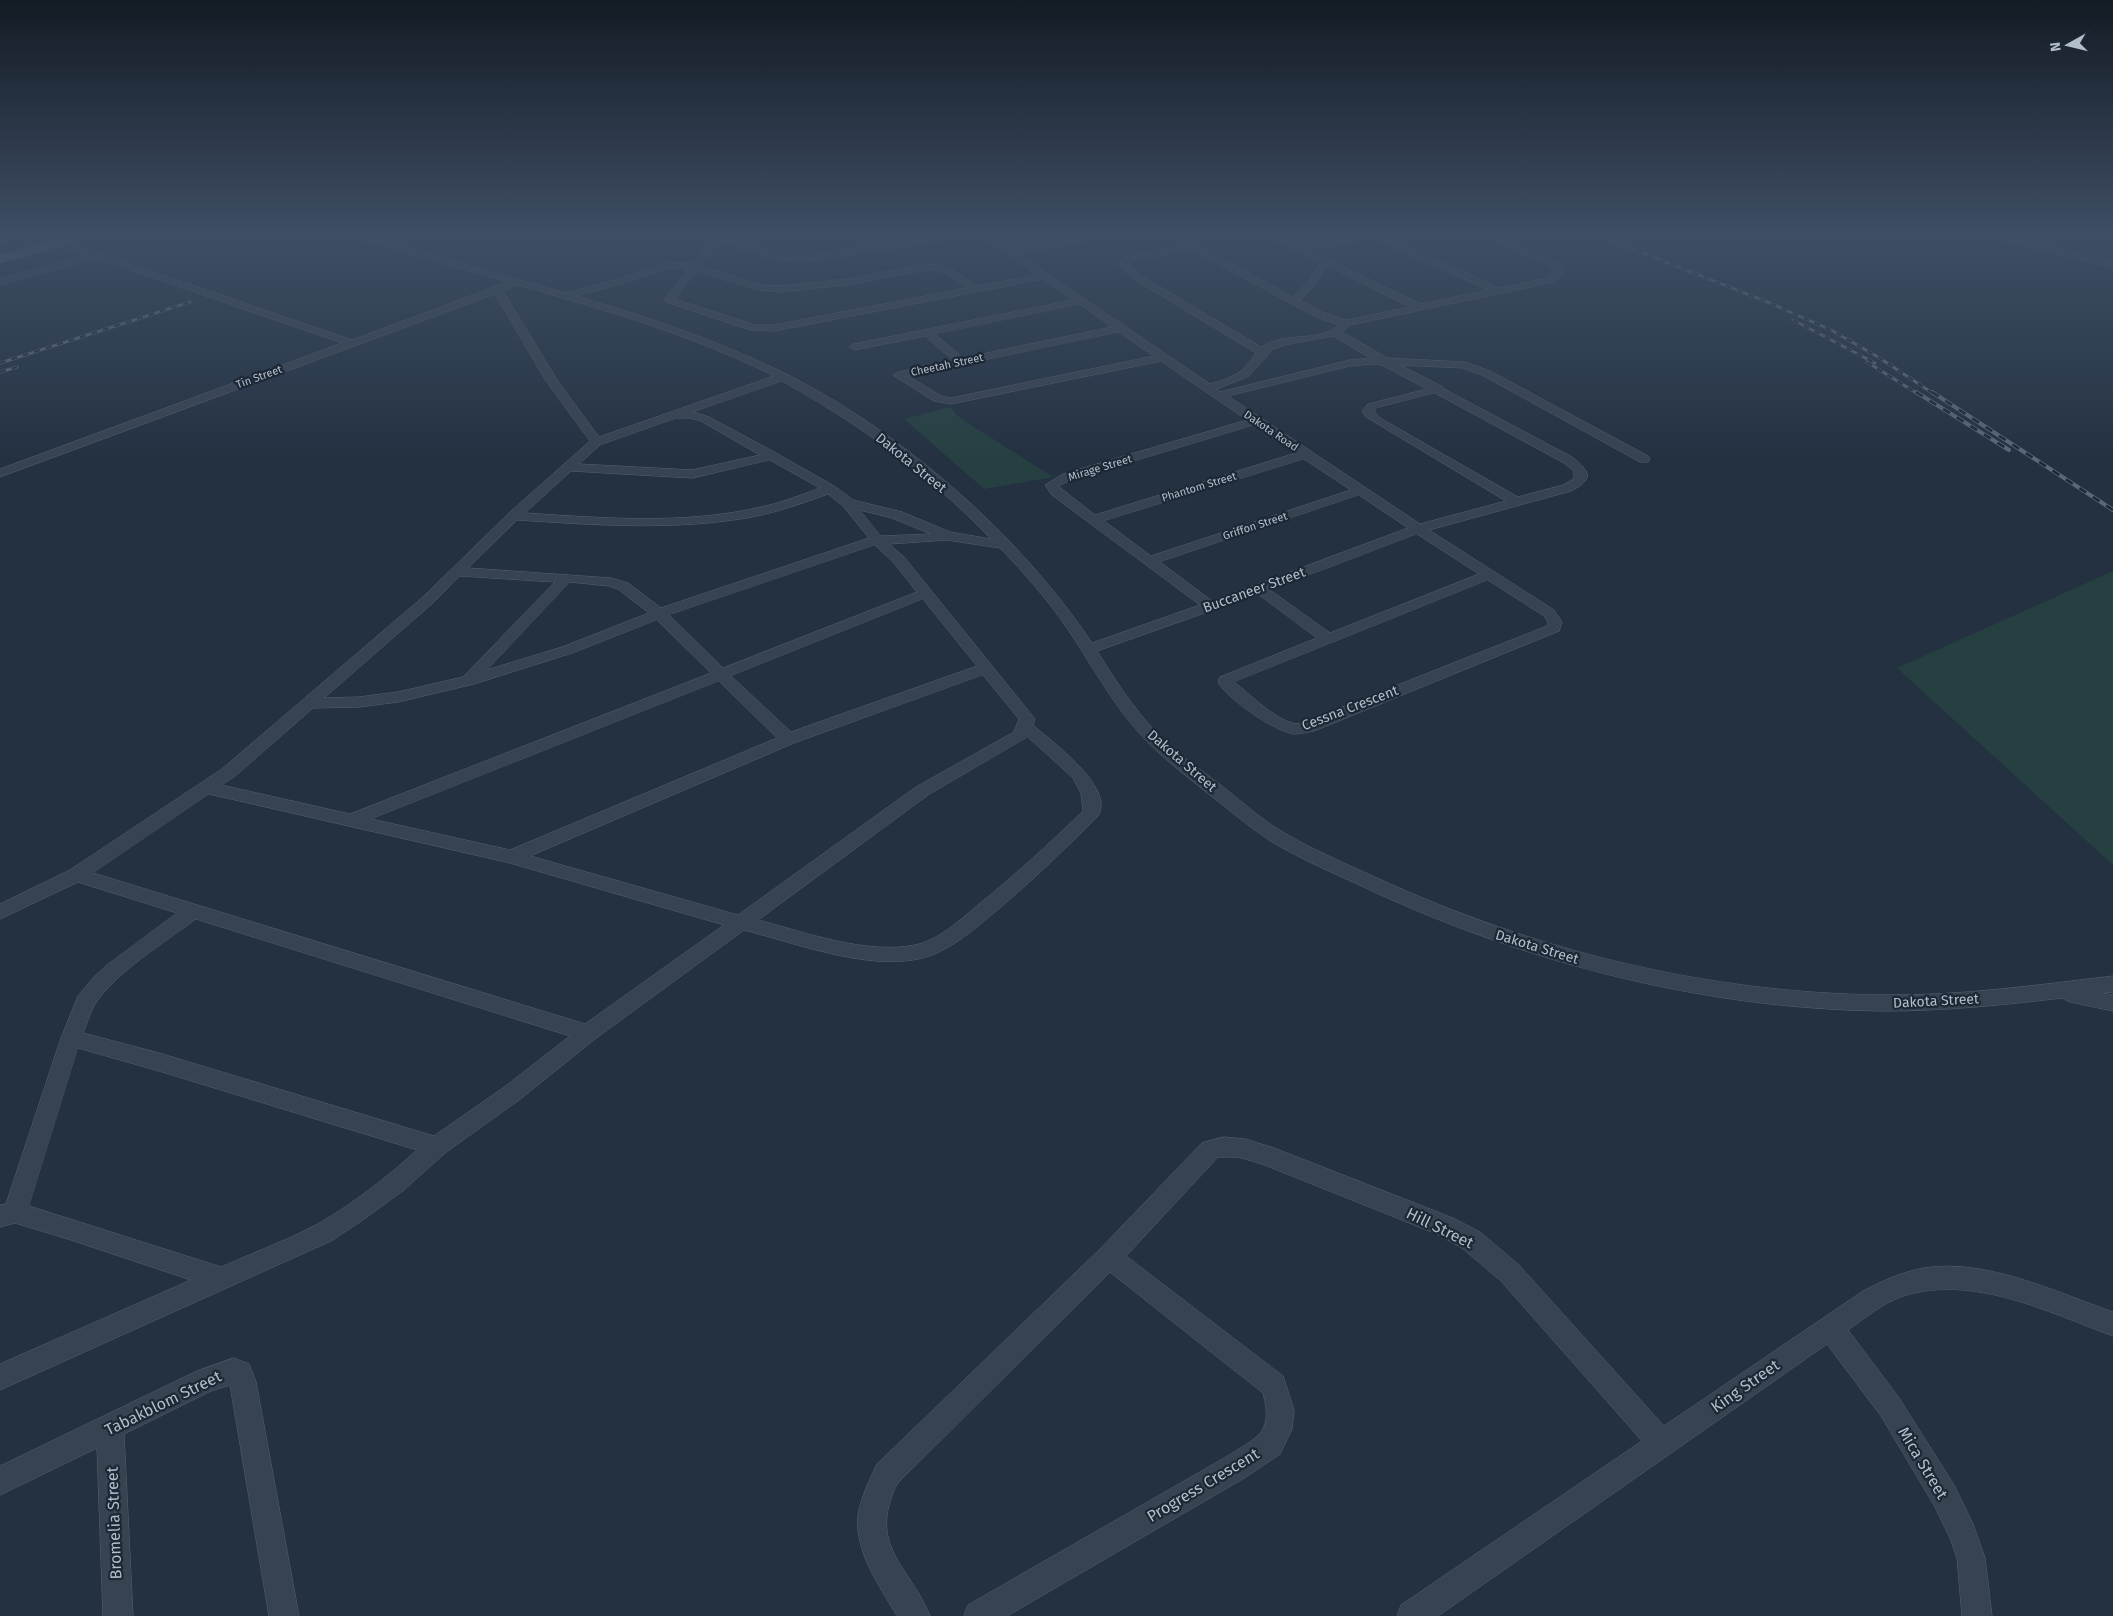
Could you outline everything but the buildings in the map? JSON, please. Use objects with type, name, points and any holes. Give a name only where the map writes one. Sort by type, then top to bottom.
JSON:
[{"type":"street","points":[[251,308],[351,343]]},
{"type":"street","name":"Tin Street","points":[[0,473],[447,308]]},
{"type":"street","points":[[509,308],[552,381],[596,442]]},
{"type":"street","name":"Dakota Street","points":[[611,308],[689,335],[782,377],[828,401],[884,439],[958,500],[1006,546],[1036,579],[1089,649],[1125,705],[1152,737],[1188,769],[1273,834],[1376,886],[1486,932],[1597,965],[1651,977],[1770,996],[1881,1003],[1943,1003],[2113,984]]},
{"type":"street","points":[[695,308],[760,329],[871,308]]},
{"type":"street","points":[[854,346],[1045,308]]},
{"type":"street","name":"Dakota Road","points":[[1093,308],[1360,491],[1549,613],[1556,622],[1554,628]]},
{"type":"street","points":[[1190,308],[1262,352]]},
{"type":"street","points":[[1309,308],[1330,319],[1347,323],[1418,308]]},
{"type":"street","points":[[1209,388],[1248,372],[1262,352],[1276,344],[1295,338],[1336,333],[1347,323]]},
{"type":"street","name":"Cheetah Street","points":[[1121,328],[898,375],[938,399],[951,401],[1163,357]]},
{"type":"street","points":[[927,332],[961,362]]},
{"type":"street","points":[[1336,333],[1387,363],[1439,389]]},
{"type":"street","points":[[1220,395],[1350,363],[1373,361],[1387,363],[1441,362],[1465,365],[1477,369],[1644,459]]},
{"type":"street","points":[[0,912],[77,875],[228,773],[429,599],[514,516],[596,442],[782,377]]},
{"type":"street","points":[[1439,389],[1372,406],[1368,411],[1376,420],[1515,501]]},
{"type":"street","name":"Buccaneer Street","points":[[1089,649],[1260,589],[1418,529],[1567,488],[1580,482],[1582,476],[1580,469],[1568,460],[1439,389]]},
{"type":"street","points":[[0,1377],[323,1233],[352,1215],[396,1183],[437,1146],[511,1094],[588,1033],[739,922],[922,791],[1021,735],[1026,727],[1027,719],[899,560],[877,540],[848,503],[830,489],[705,419],[691,415],[675,415]]},
{"type":"street","name":"Mirage Street","points":[[1210,606],[1056,492],[1051,485],[1067,477],[1256,421]]},
{"type":"street","name":"Phantom Street","points":[[1093,520],[1306,454]]},
{"type":"street","points":[[570,467],[692,474],[772,456]]},
{"type":"street","points":[[514,516],[657,523],[689,522],[754,513],[830,489]]},
{"type":"street","name":"Griffon Street","points":[[1150,561],[1360,491]]},
{"type":"street","points":[[848,503],[897,515],[947,536],[1006,546]]},
{"type":"street","points":[[309,703],[358,702],[390,698],[468,681],[567,650],[659,614],[877,540],[922,539],[947,536]]},
{"type":"street","points":[[456,572],[566,578],[617,583],[659,614],[788,739]]},
{"type":"street","name":"Cessna Crescent","points":[[1489,575],[1229,677],[1226,680],[1227,684],[1271,718],[1286,726],[1296,729],[1308,727],[1554,628]]},
{"type":"street","points":[[468,681],[566,578]]},
{"type":"street","points":[[1260,589],[1328,639]]},
{"type":"street","points":[[350,821],[926,593]]},
{"type":"street","points":[[511,857],[788,739],[987,668]]},
{"type":"street","points":[[208,788],[511,857],[739,922],[853,951],[888,954],[918,952],[953,936],[1031,872],[1092,812],[1090,793],[1080,775],[1026,727]]},
{"type":"street","points":[[77,875],[588,1033]]},
{"type":"street","points":[[194,910],[113,970],[100,982],[85,1002],[8,1214],[68,1228],[221,1278]]},
{"type":"street","points":[[2054,991],[2113,1003]]},
{"type":"street","points":[[71,1038],[159,1062],[437,1146]]},
{"type":"street","name":"Hill Street","points":[[1109,1257],[1206,1154],[1217,1146],[1226,1145],[1266,1154],[1445,1226],[1471,1240],[1510,1273],[1662,1444]]},
{"type":"street","points":[[915,1616],[880,1559],[874,1544],[872,1527],[877,1492],[887,1474],[1109,1257]]},
{"type":"street","name":"Progress Crescent","points":[[979,1616],[1236,1467],[1270,1444],[1279,1429],[1281,1410],[1274,1385],[1109,1257]]},
{"type":"street","name":"King Street","points":[[1412,1616],[1830,1327],[1879,1296],[1899,1286],[1919,1280],[1943,1277],[1976,1281],[1997,1286],[2113,1324]]},
{"type":"street","name":"Mica Street","points":[[1830,1327],[1890,1407],[1944,1495],[1963,1534],[1971,1558],[1977,1616]]},
{"type":"street","name":"Tabakblom Street","points":[[0,1481],[110,1429],[206,1380],[234,1370],[240,1373],[243,1382],[284,1616]]},
{"type":"street","name":"Bromelia Street","points":[[110,1429],[118,1616]]},
{"type":"green space","points":[[950,407],[960,418],[1053,477],[984,489],[904,419]]},
{"type":"green space","points":[[2113,571],[2113,865],[1897,668]]},
{"type":"railway","points":[[0,363],[170,308]]},
{"type":"railway","points":[[1782,308],[1831,330],[1878,357],[1934,394]]},
{"type":"railway","points":[[1793,320],[1875,363]]},
{"type":"railway","points":[[1867,362],[1918,394]]},
{"type":"railway","points":[[0,372],[17,367]]},
{"type":"railway","points":[[1916,392],[2009,450]]},
{"type":"railway","points":[[1932,392],[2113,510]]}]
